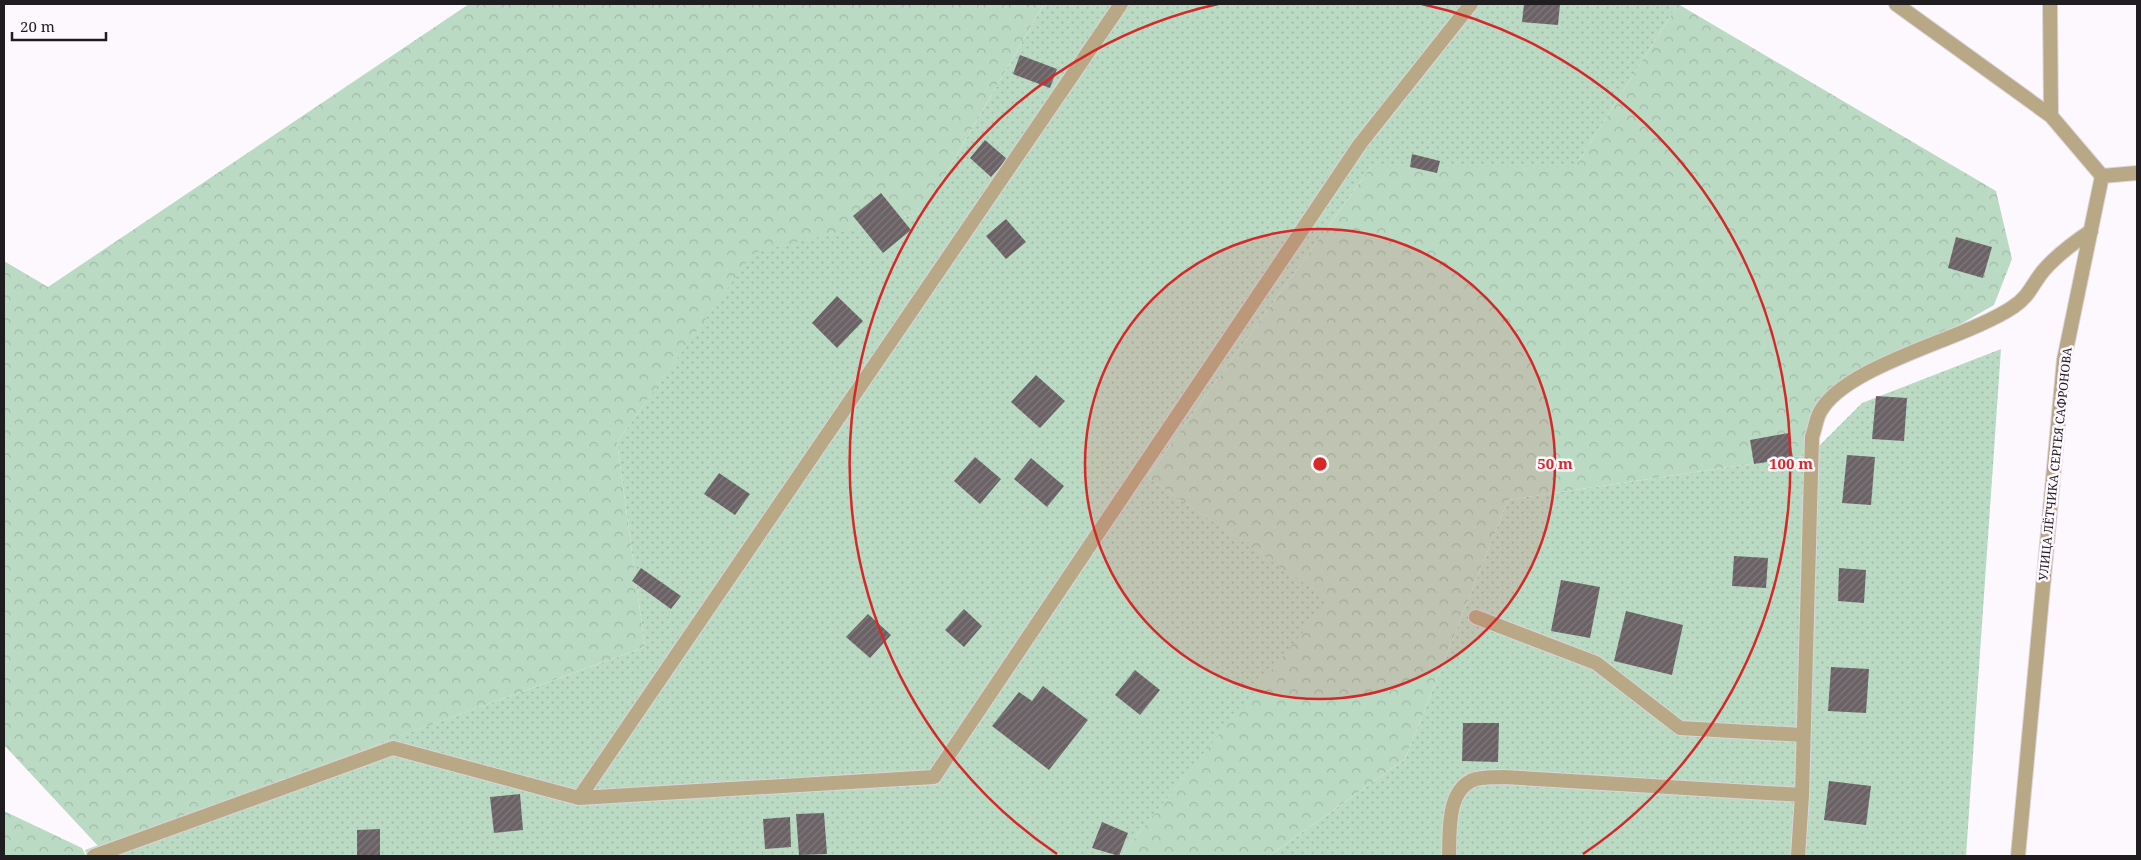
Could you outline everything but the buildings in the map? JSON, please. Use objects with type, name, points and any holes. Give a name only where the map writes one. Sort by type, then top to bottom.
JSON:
[{"type":"street","points":[[579,798],[1121,4]]},
{"type":"street","points":[[94,856],[393,748],[579,798],[934,777],[1360,144],[1471,4]]},
{"type":"street","points":[[1896,4],[2051,116],[2102,176],[2137,173]]},
{"type":"street","points":[[2050,4],[2051,116]]},
{"type":"street","name":"УЛИЦА ЛЁТЧИКА СЕРГЕЯ САФРОНОВА","points":[[2018,856],[2064,360],[2102,176]]},
{"type":"street","points":[[1798,856],[1802,795],[1812,437],[1820,412],[1834,395],[1860,376],[1987,321],[2013,307],[2031,291],[2042,272],[2060,252],[2091,231]]},
{"type":"street","points":[[1476,617],[1596,662],[1680,728],[1803,735]]},
{"type":"street","points":[[1449,856],[1452,808],[1459,791],[1475,779],[1504,777],[1802,795]]},
{"type":"green space","points":[[469,4],[1044,4],[924,212],[753,253],[617,442],[645,647],[98,846],[4,745],[4,261],[48,287]]},
{"type":"green space","points":[[1044,4],[1678,4],[1575,167],[1371,167],[1147,477],[1330,600],[1120,856],[87,856],[85,850],[645,647],[617,442],[753,252],[924,212]]},
{"type":"green space","points":[[1678,4],[1996,191],[2012,259],[1994,305],[1832,398],[1810,455],[1508,500],[1405,759],[1269,856],[1120,856],[1329,600],[1147,477],[1371,167],[1575,167]]},
{"type":"green space","points":[[2001,349],[1966,856],[1269,856],[1405,759],[1508,500],[1810,455],[1862,403]]},
{"type":"green space","points":[[4,811],[82,848],[86,856],[4,856]]}]
